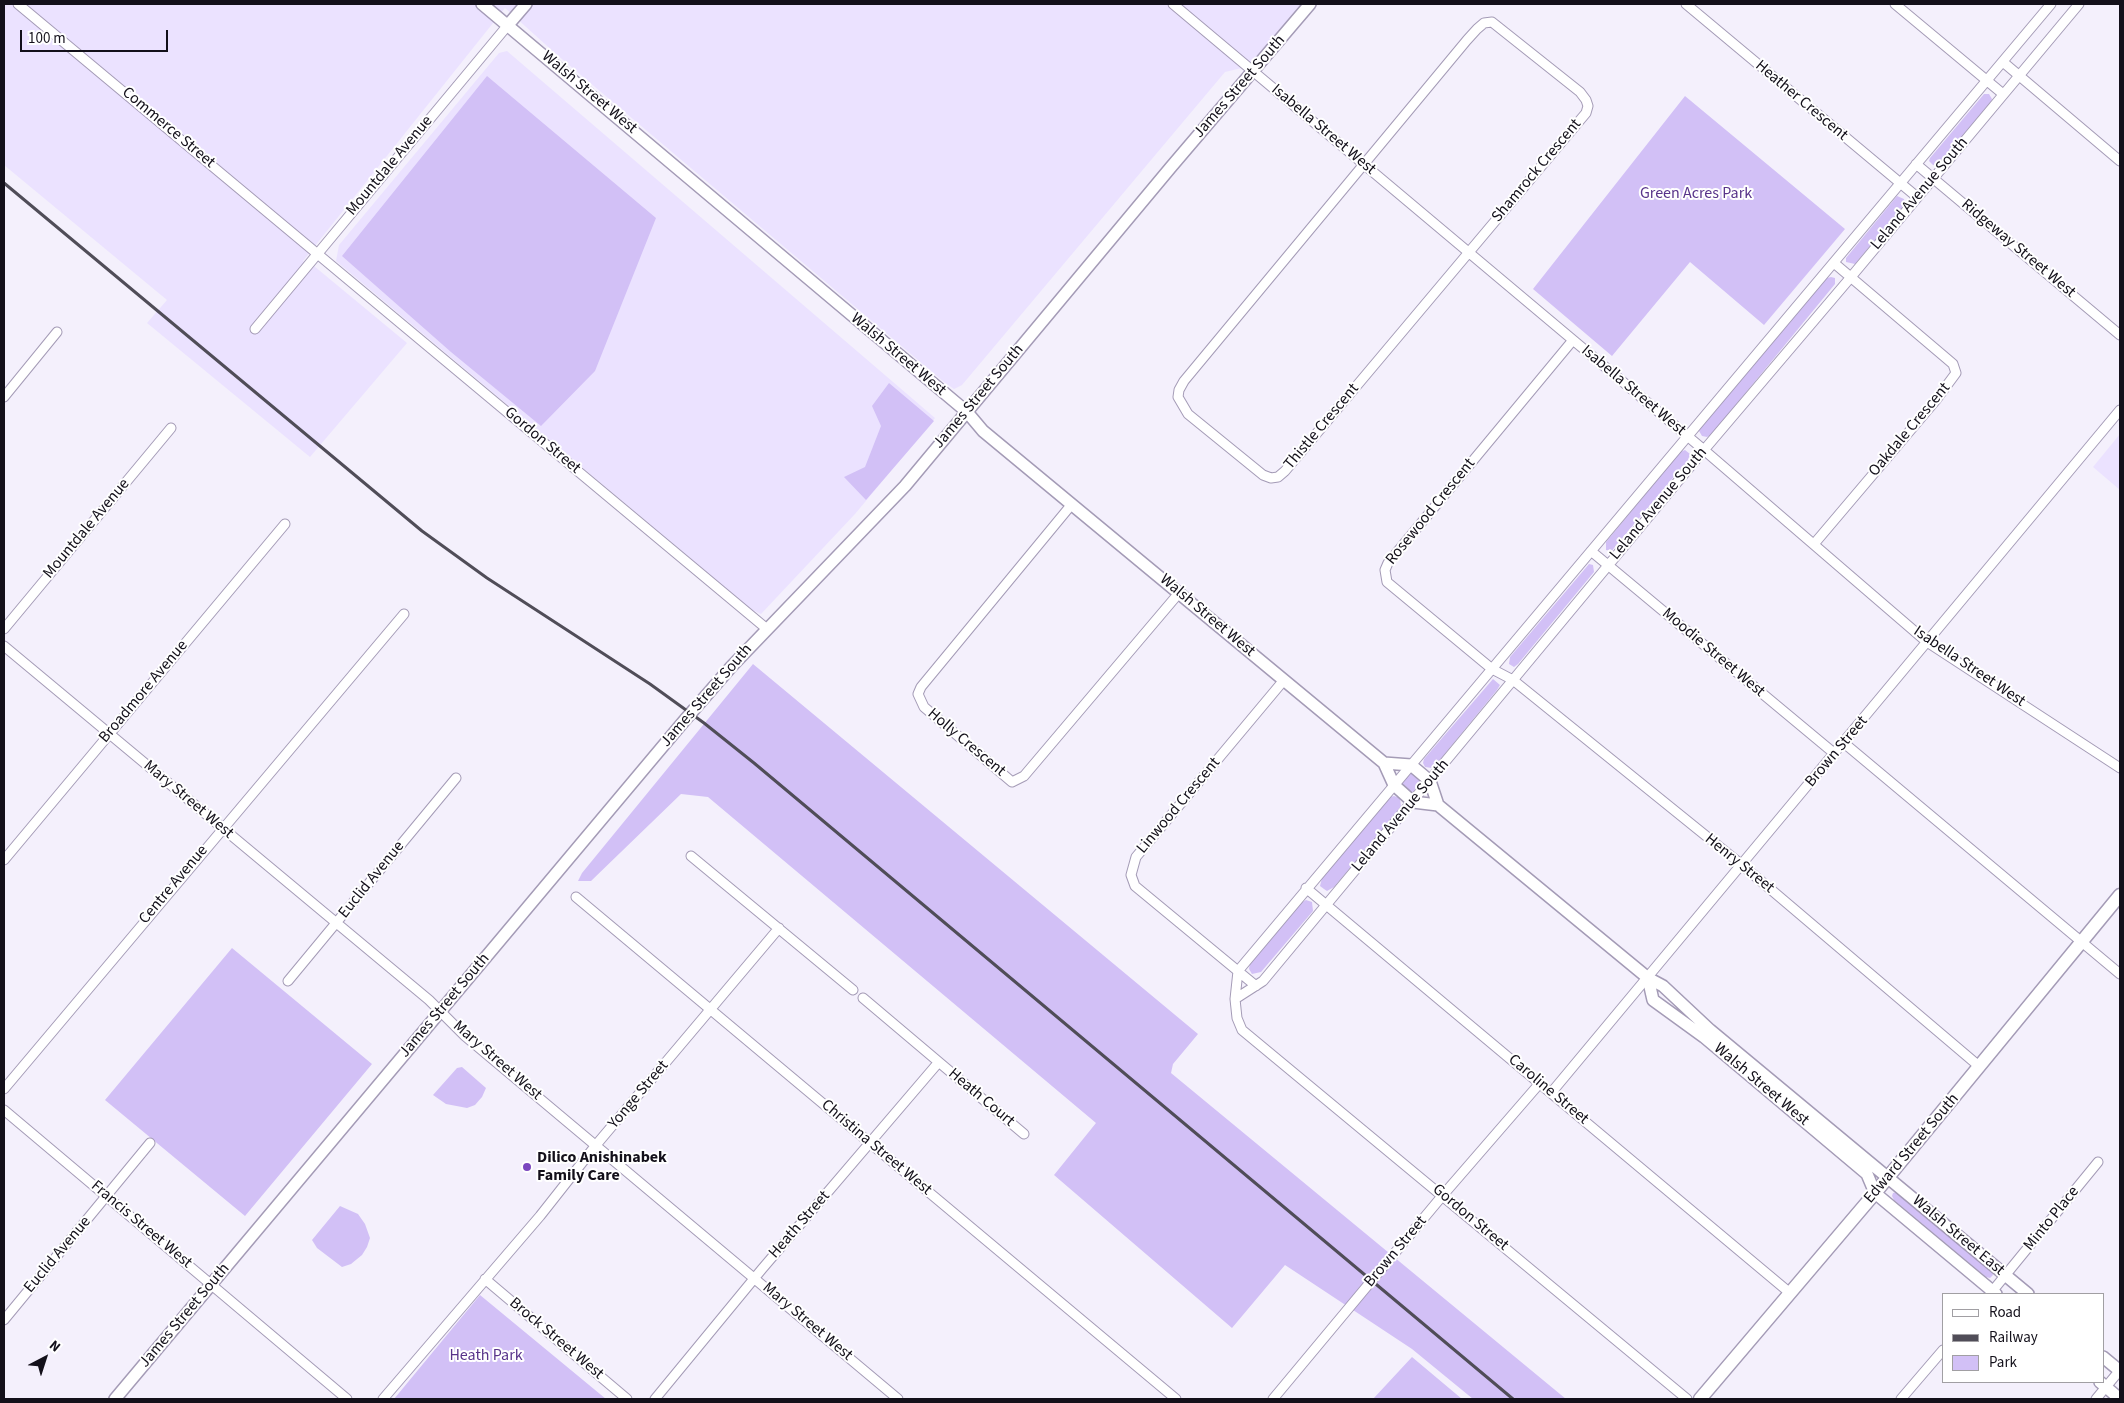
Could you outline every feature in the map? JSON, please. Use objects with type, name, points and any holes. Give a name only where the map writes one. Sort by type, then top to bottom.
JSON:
[{"type":"main road","name":"Edward Street South","points":[[1700,1399],[1887,1179],[2120,895]]},
{"type":"street","name":"Commerce Street","points":[[18,4],[318,252]]},
{"type":"street","name":"Walsh Street West","points":[[482,4],[967,412],[984,431],[1384,762],[1394,785],[1413,802]]},
{"type":"street","name":"Mountdale Avenue","points":[[255,329],[526,4]]},
{"type":"street","name":"Isabella Street West","points":[[1173,4],[1704,450],[1927,642],[2120,768]]},
{"type":"street","name":"James Street South","points":[[115,1399],[684,721],[767,629],[877,518],[1310,4]]},
{"type":"street","name":"Heather Crescent","points":[[1686,4],[1917,197]]},
{"type":"street","points":[[1895,4],[2003,94]]},
{"type":"street","name":"Leland Avenue South","points":[[1238,971],[2051,4]]},
{"type":"street","name":"Leland Avenue South","points":[[1235,999],[1263,981],[1704,450],[2079,4]]},
{"type":"street","name":"Shamrock Crescent","points":[[1363,164],[1477,28],[1484,23],[1492,22],[1498,25],[1580,92],[1588,106],[1586,114],[1468,252]]},
{"type":"street","points":[[2003,62],[2120,161]]},
{"type":"street","name":"Thistle Crescent","points":[[1363,164],[1184,381],[1179,390],[1178,397],[1188,414],[1263,475],[1271,478],[1278,477],[1468,252]]},
{"type":"street","name":"Ridgeway Street West","points":[[1916,164],[2120,334]]},
{"type":"street","name":"Gordon Street","points":[[318,252],[753,620],[767,629]]},
{"type":"street","name":"Oakdale Crescent","points":[[1814,544],[1936,400],[1956,373],[1953,364],[1834,263]]},
{"type":"street","points":[[4,397],[57,332]]},
{"type":"street","name":"Rosewood Crescent","points":[[1492,669],[1387,582],[1385,570],[1403,545],[1573,340]]},
{"type":"street","name":"Brown Street","points":[[1551,1092],[1835,754],[2120,410]]},
{"type":"street","name":"Mountdale Avenue","points":[[4,629],[171,428]]},
{"type":"street","name":"Holly Crescent","points":[[1072,504],[921,686],[918,694],[924,707],[1012,782],[1024,776],[1179,593]]},
{"type":"street","name":"Broadmore Avenue","points":[[4,860],[285,524]]},
{"type":"street","name":"Moodie Street West","points":[[1591,551],[1835,754]]},
{"type":"street","name":"Centre Avenue","points":[[4,1089],[404,614]]},
{"type":"street","name":"Mary Street West","points":[[4,646],[337,923],[441,1011],[465,1036],[898,1399]]},
{"type":"street","name":"Henry Street","points":[[1492,669],[1513,680],[1742,865],[1980,1067]]},
{"type":"street","name":"Linwood Crescent","points":[[1256,986],[1134,886],[1130,878],[1131,867],[1141,851],[1284,680]]},
{"type":"street","points":[[1844,743],[2120,974]]},
{"type":"street","points":[[1384,762],[1411,765],[1430,781],[1438,806],[1413,802]]},
{"type":"street","name":"Euclid Avenue","points":[[288,981],[456,778]]},
{"type":"street","name":"Walsh Street West","points":[[1438,806],[1648,978],[1663,986],[1710,1030],[1887,1179]]},
{"type":"street","points":[[691,856],[852,990]]},
{"type":"street","name":"Caroline Street","points":[[1306,888],[1790,1293]]},
{"type":"street","name":"Christina Street West","points":[[576,896],[1176,1399]]},
{"type":"street","name":"Yonge Street","points":[[383,1399],[540,1216],[596,1145],[779,928]]},
{"type":"street","points":[[1235,999],[1238,971]]},
{"type":"street","name":"Walsh Street West","points":[[1648,978],[1653,1000],[1704,1037],[1867,1174],[1875,1193]]},
{"type":"street","name":"Heath Court","points":[[864,998],[1024,1134]]},
{"type":"street","name":"Gordon Street","points":[[1235,999],[1238,1025],[1253,1039],[1687,1399]]},
{"type":"street","name":"Heath Court","points":[[870,1144],[938,1062]]},
{"type":"street","name":"Brown Street","points":[[1274,1399],[1443,1195],[1540,1083]]},
{"type":"street","name":"Francis Street West","points":[[4,1110],[347,1399]]},
{"type":"street","name":"Euclid Avenue","points":[[4,1320],[150,1143]]},
{"type":"street","name":"Heath Street","points":[[655,1399],[755,1278],[870,1144]]},
{"type":"street","name":"Minto Place","points":[[1993,1293],[2098,1162]]},
{"type":"street","name":"Walsh Street East","points":[[1887,1179],[1900,1187],[2027,1293]]},
{"type":"street","name":"Walsh Street East","points":[[1875,1193],[1993,1293]]},
{"type":"street","name":"Brock Street West","points":[[485,1279],[627,1399]]},
{"type":"street","points":[[1901,1399],[1942,1351]]},
{"type":"street","points":[[2096,1399],[2103,1384],[2120,1371],[2104,1358]]},
{"type":"street","points":[[2103,1384],[2120,1399]]},
{"type":"shaded area","points":[[4,4],[1314,4],[1263,63],[1225,72],[962,385],[954,389],[556,54],[505,8],[303,261],[312,269],[314,266],[407,343],[310,457],[147,323],[167,300],[4,165]]},
{"type":"shaded area","points":[[507,51],[935,418],[855,514],[761,614],[752,610],[336,261],[339,245],[499,53]]},
{"type":"shaded area","points":[[2120,434],[2120,490],[2093,467]]},
{"type":"green space","points":[[487,76],[656,218],[595,371],[541,426],[451,352],[342,256]]},
{"type":"green space","points":[[1984,94],[1989,94],[1992,99],[1991,102],[1941,161],[1933,165],[1929,161],[1930,158]]},
{"type":"green space","name":"Green Acres Park","points":[[1685,96],[1845,229],[1764,325],[1690,262],[1612,356],[1533,289]]},
{"type":"green space","points":[[1897,196],[1904,199],[1905,204],[1855,264],[1846,262],[1846,258]]},
{"type":"green space","points":[[1827,278],[1835,278],[1835,284],[1711,435],[1707,437],[1702,436],[1699,431],[1701,425]]},
{"type":"green space","points":[[889,383],[934,421],[866,500],[844,477],[865,467],[881,426],[872,406]]},
{"type":"green space","points":[[1685,450],[1690,454],[1688,460],[1612,551],[1606,550],[1606,542],[1680,452]]},
{"type":"green space","points":[[1589,564],[1593,565],[1594,572],[1518,664],[1514,667],[1509,664],[1510,657]]},
{"type":"green space","points":[[753,664],[1198,1034],[1173,1064],[1171,1073],[1566,1399],[1473,1399],[1412,1349],[1285,1265],[1232,1328],[1054,1175],[1096,1123],[708,797],[681,794],[591,881],[578,881],[582,873]]},
{"type":"green space","points":[[1493,679],[1500,685],[1497,690],[1434,767],[1425,767],[1424,759]]},
{"type":"green space","points":[[1411,772],[1421,781],[1413,792],[1402,783]]},
{"type":"green space","points":[[1390,797],[1400,798],[1401,807],[1334,887],[1327,891],[1320,886],[1322,878]]},
{"type":"green space","points":[[1306,900],[1312,902],[1313,911],[1261,972],[1252,974],[1249,969],[1250,963],[1301,903]]},
{"type":"green space","points":[[232,948],[372,1064],[245,1216],[105,1100]]},
{"type":"green space","points":[[462,1067],[486,1088],[482,1097],[475,1105],[467,1108],[446,1104],[433,1095],[457,1068]]},
{"type":"green space","points":[[1897,1192],[1992,1272],[1993,1275],[1990,1278],[1986,1277],[1894,1200],[1893,1193]]},
{"type":"green space","points":[[340,1206],[358,1214],[365,1224],[370,1238],[362,1255],[351,1264],[342,1267],[317,1248],[312,1240]]},
{"type":"green space","name":"Heath Park","points":[[480,1295],[606,1399],[394,1399]]},
{"type":"green space","points":[[1412,1357],[1462,1399],[1373,1399]]},
{"type":"railway","points":[[4,183],[422,531],[487,578],[650,684],[704,723],[754,763],[1513,1399]]},
{"type":"place","name":"Dilico Anishinabek Family Care","points":[[527,1167]]}]
